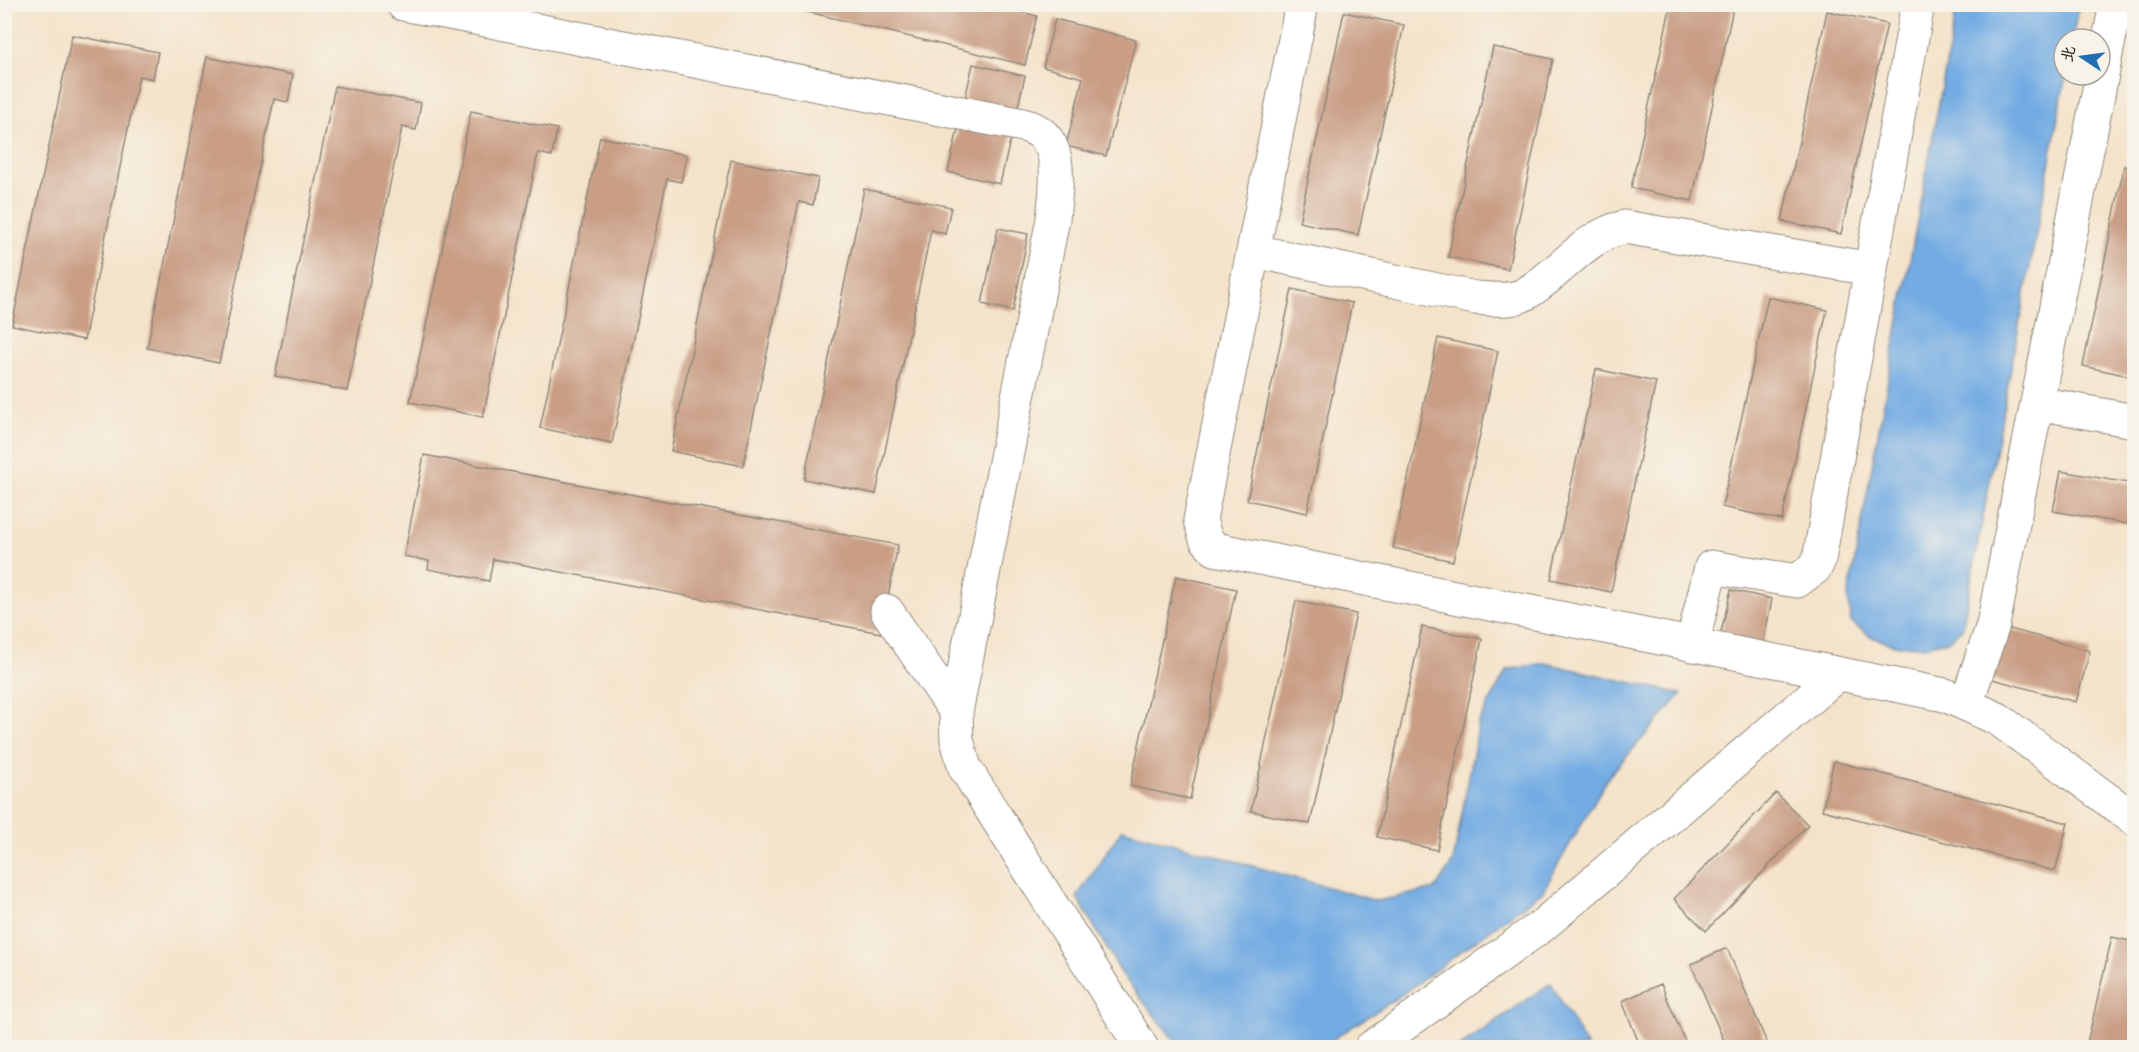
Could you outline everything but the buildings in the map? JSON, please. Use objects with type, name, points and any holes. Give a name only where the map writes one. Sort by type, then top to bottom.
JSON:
[{"type":"lane","points":[[403,4],[1023,124],[1035,127],[1045,137],[1051,146],[1057,170],[1053,219],[956,712],[957,740],[965,768],[1142,1047]]},
{"type":"lane","points":[[1302,4],[1200,520],[1206,539],[1215,549],[1945,695],[1998,719],[2134,819]]},
{"type":"lane","points":[[1692,645],[1711,567],[1797,581],[1815,568],[1819,560],[1918,4]]},
{"type":"lane","points":[[1965,704],[1993,625],[2116,4]]},
{"type":"lane","points":[[1254,250],[1475,298],[1498,300],[1524,294],[1601,234],[1624,227],[1870,269]]},
{"type":"lane","points":[[2038,403],[2134,421]]},
{"type":"lane","points":[[887,611],[956,712]]},
{"type":"lane","points":[[1371,1047],[1543,925],[1839,674]]},
{"type":"water","points":[[1957,5],[2079,5],[2074,27],[2052,27],[2052,87],[2064,87],[1962,629],[1947,641],[1925,646],[1894,645],[1872,637],[1851,622],[1848,597]]},
{"type":"water","points":[[1545,663],[1682,694],[1609,776],[1543,891],[1406,992],[1321,1047],[1180,1047],[1123,976],[1077,897],[1122,829],[1377,901],[1435,889],[1453,862],[1479,722],[1507,670]]},
{"type":"water","points":[[1551,983],[1587,1047],[1459,1047]]}]
